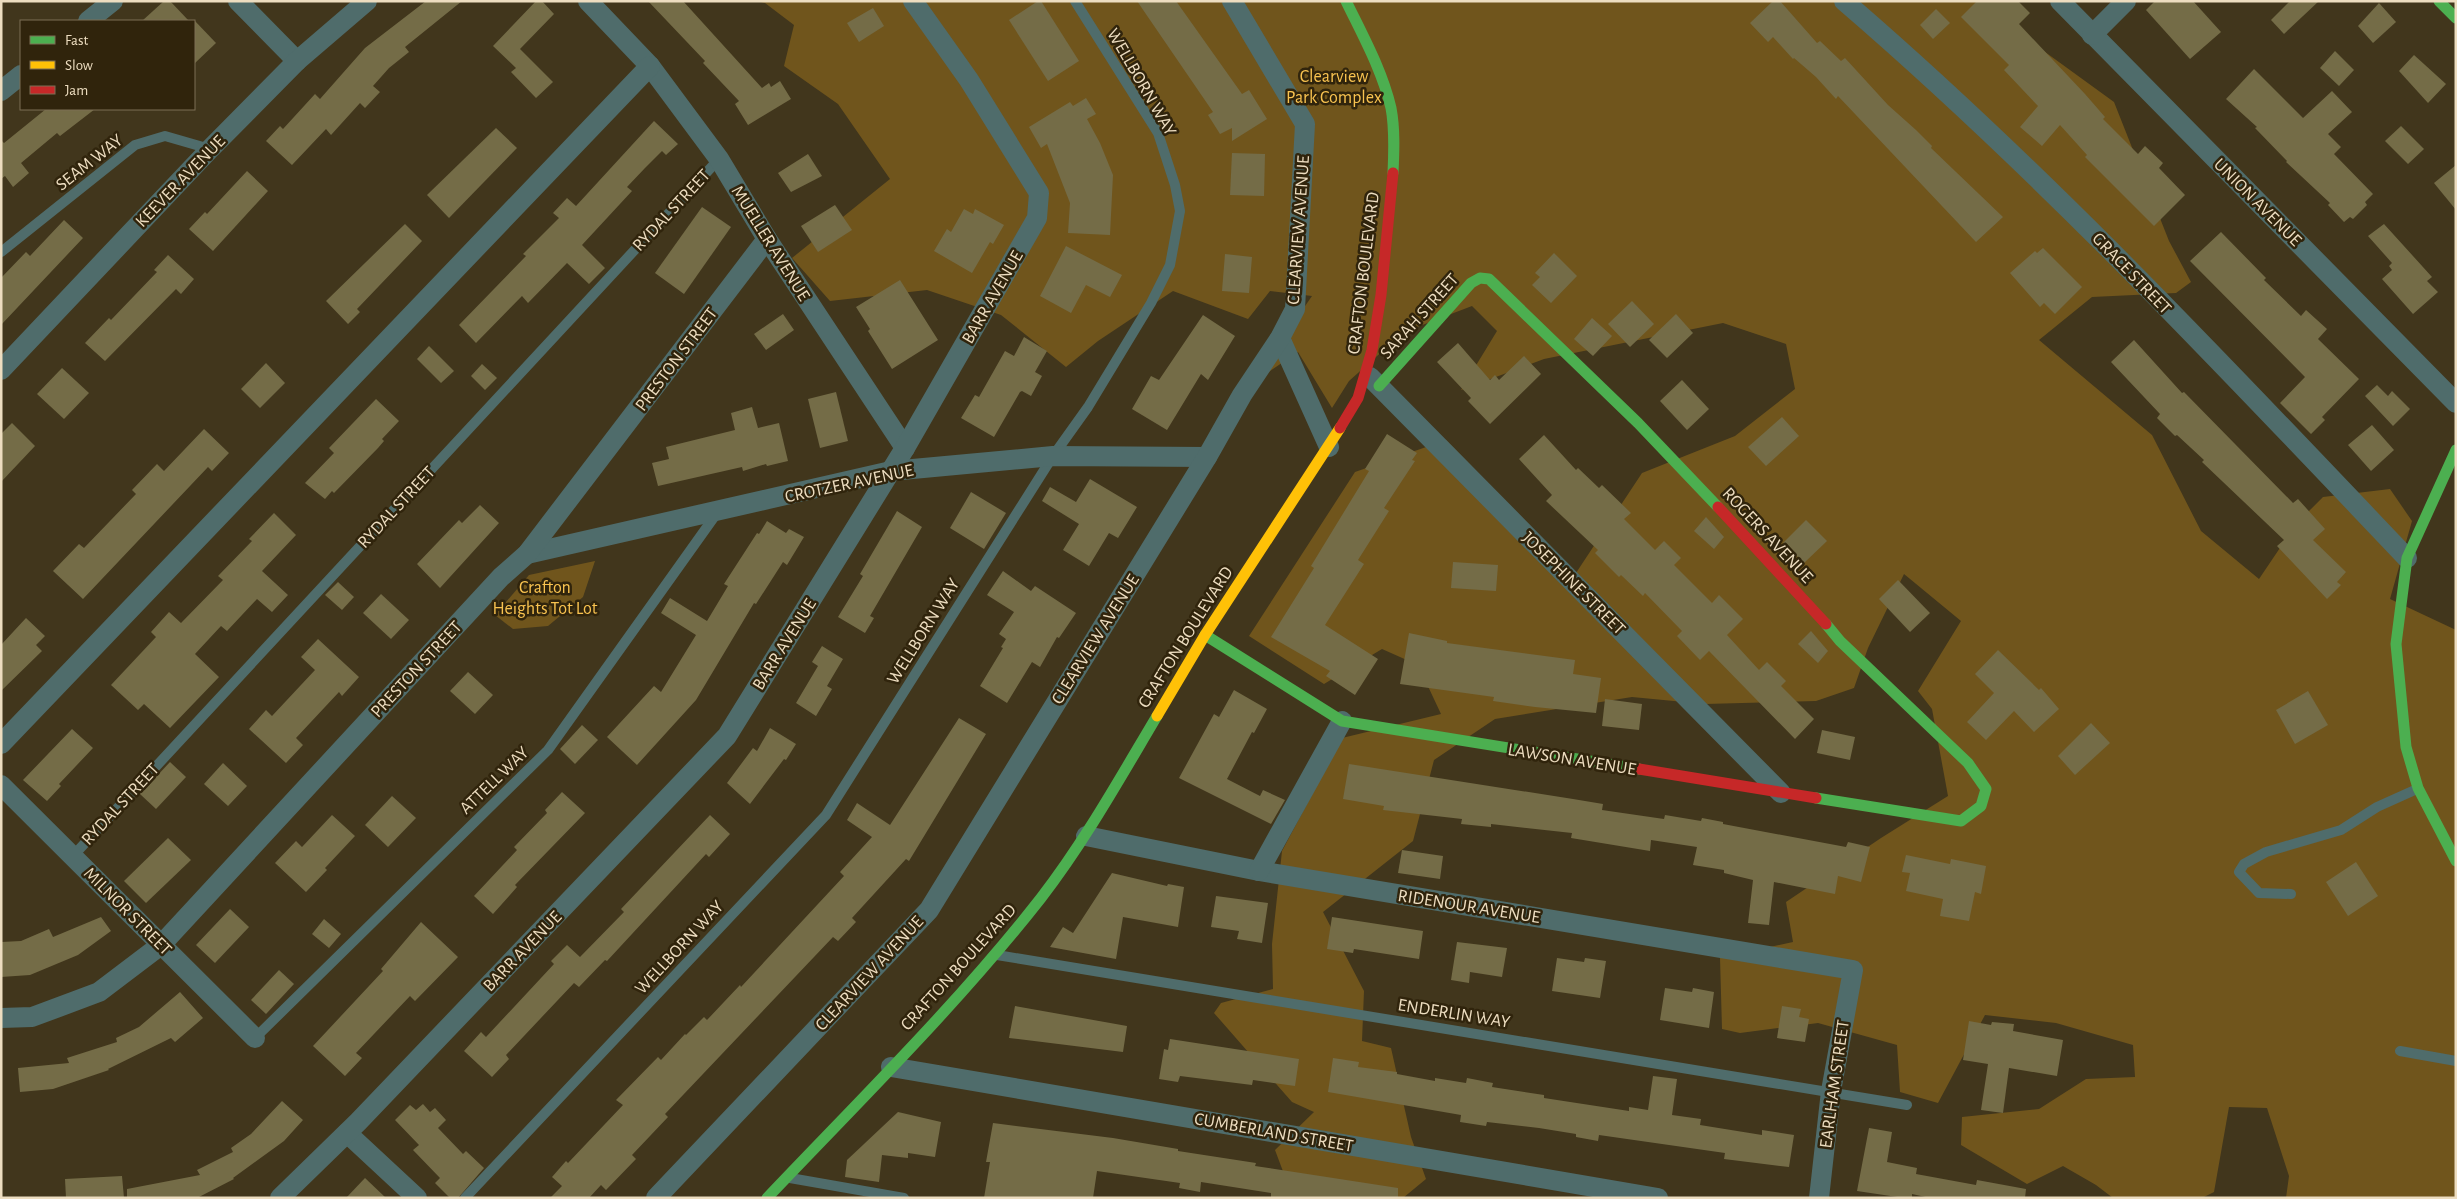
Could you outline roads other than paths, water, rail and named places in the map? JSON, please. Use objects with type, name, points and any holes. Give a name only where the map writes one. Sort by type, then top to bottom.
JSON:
[{"type":"street","points":[[89,20],[113,1]]},
{"type":"street","points":[[238,1],[297,61]]},
{"type":"street","name":"KEEVER AVENUE","points":[[1,370],[297,61],[367,1]]},
{"type":"street","name":"MUELLER AVENUE","points":[[588,1],[650,66],[719,159],[767,238],[905,448]]},
{"type":"street","name":"BARR AVENUE","points":[[280,1198],[348,1133],[727,736],[905,448],[1036,218],[1039,193],[969,80],[913,1]]},
{"type":"street","name":"CLEARVIEW AVENUE","points":[[656,1198],[929,910],[1207,457],[1242,395],[1280,338],[1295,310],[1305,124],[1232,1]]},
{"type":"street","name":"CRAFTON BOULEVARD","points":[[767,1198],[996,954],[1041,898],[1086,836],[1205,635],[1329,447],[1358,398],[1373,380],[1392,188],[1394,145],[1391,109],[1382,74],[1346,1]]},
{"type":"street","name":"GRACE STREET","points":[[1844,1],[1908,57],[2063,202],[2407,558]]},
{"type":"street","name":"UNION AVENUE","points":[[2060,1],[2456,403]]},
{"type":"street","points":[[2092,34],[2126,1]]},
{"type":"street","points":[[2439,1],[2456,18]]},
{"type":"street","points":[[1,744],[650,66]]},
{"type":"street","points":[[1,91],[20,76]]},
{"type":"street","name":"PRESTON STREET","points":[[1,1018],[32,1016],[99,992],[161,945],[501,577],[527,554],[767,238]]},
{"type":"street","name":"SARAH STREET","points":[[1373,380],[1471,283],[1480,278],[1489,279]]},
{"type":"street","name":"ROGERS AVENUE","points":[[1489,279],[1638,423],[1805,600],[1840,641],[1968,763],[1986,789],[1981,806],[1962,821]]},
{"type":"street","points":[[1280,338],[1329,447]]},
{"type":"street","name":"JOSEPHINE STREET","points":[[1373,380],[1781,793]]},
{"type":"street","points":[[2456,450],[2407,558],[2396,644],[2406,747],[2418,788],[2456,861]]},
{"type":"street","name":"CROTZER AVENUE","points":[[527,554],[717,513],[891,471],[1053,456],[1207,457]]},
{"type":"street","name":"LAWSON AVENUE","points":[[1205,635],[1342,721],[1962,821]]},
{"type":"street","points":[[1258,871],[1342,721]]},
{"type":"street","name":"MILNOR STREET","points":[[1,785],[255,1038]]},
{"type":"street","name":"RIDENOUR AVENUE","points":[[1086,836],[1258,871],[1853,970]]},
{"type":"street","name":"EARLHAM STREET","points":[[1819,1198],[1830,1091],[1853,970]]},
{"type":"street","name":"CUMBERLAND STREET","points":[[891,1067],[1658,1198]]},
{"type":"street","points":[[348,1133],[417,1198]]},
{"type":"lane","name":"WELLBORN WAY","points":[[465,1198],[826,815],[1053,456],[1088,407],[1151,303],[1170,265],[1180,211],[1176,185],[1158,133],[1074,1]]},
{"type":"lane","name":"SEAM WAY","points":[[1,252],[135,145],[165,136],[210,150]]},
{"type":"lane","name":"RYDAL STREET","points":[[73,856],[719,159]]},
{"type":"lane","name":"ATTELL WAY","points":[[255,1038],[548,750],[717,513]]},
{"type":"lane","points":[[2291,894],[2259,893],[2239,872],[2244,864],[2266,852],[2341,830],[2377,807],[2418,788]]},
{"type":"lane","name":"ENDERLIN WAY","points":[[996,954],[1907,1105]]},
{"type":"lane","points":[[2400,1051],[2456,1061]]},
{"type":"lane","points":[[787,1177],[904,1198]]},
{"type":"park label","name":"Clearview Park Complex","points":[[1334,86]]},
{"type":"park label","name":"Crafton Heights Tot Lot","points":[[545,597]]}]
